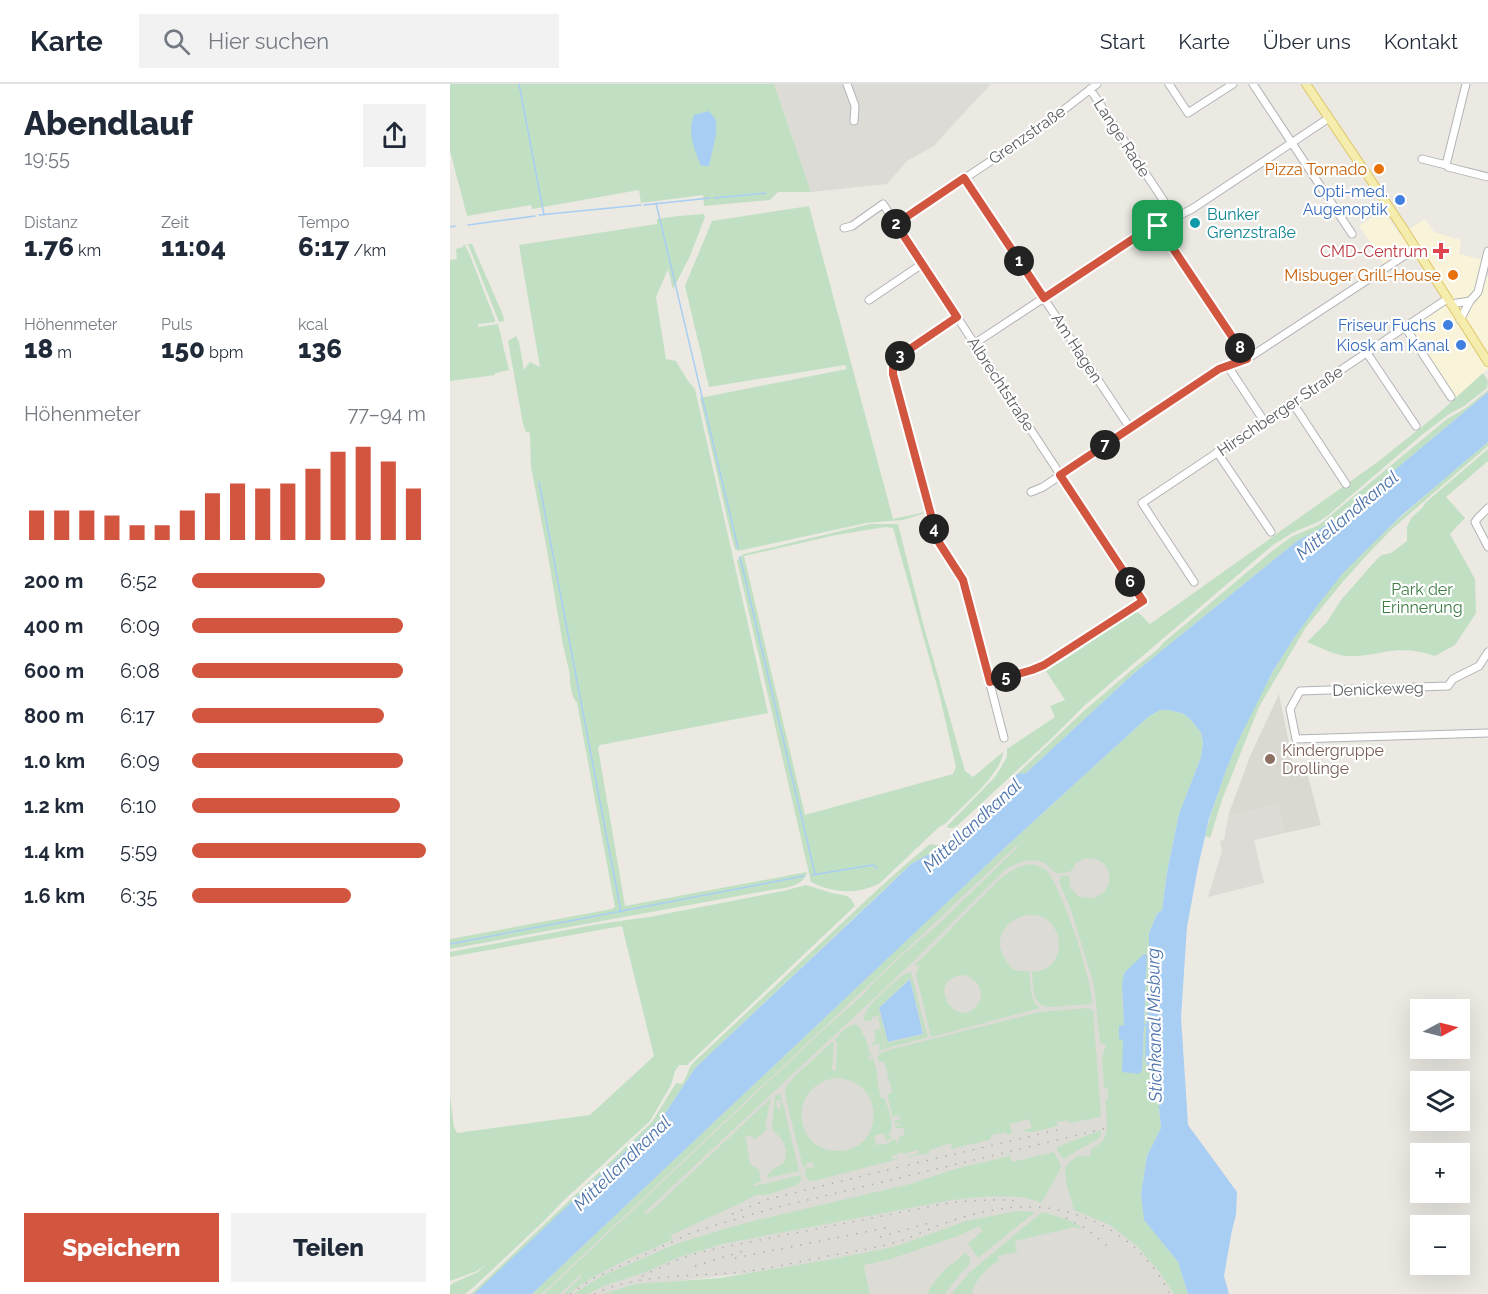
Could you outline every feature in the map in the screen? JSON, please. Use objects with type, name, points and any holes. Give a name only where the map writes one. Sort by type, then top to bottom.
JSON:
[{"type":"main road","points":[[1306,84],[1416,248],[1488,361]]},
{"type":"street","points":[[847,84],[855,106],[854,121]]},
{"type":"street","name":"Grenzstraße","points":[[896,224],[1047,124],[1097,84]]},
{"type":"street","points":[[1169,84],[1188,113],[1228,85]]},
{"type":"street","points":[[1252,84],[1352,234]]},
{"type":"street","points":[[1446,165],[1466,84]]},
{"type":"street","name":"Lange Rade","points":[[1090,89],[1174,218]]},
{"type":"street","points":[[974,344],[1151,227],[1158,226],[1198,206],[1329,118]]},
{"type":"street","points":[[1422,159],[1488,177]]},
{"type":"street","name":"Am Hagen","points":[[964,178],[1130,428]]},
{"type":"street","name":"Albrechtstraße","points":[[844,228],[852,226],[883,204],[1143,601],[1044,665],[990,682]]},
{"type":"street","points":[[1158,226],[1247,359]]},
{"type":"street","points":[[1031,492],[1043,487],[1219,369],[1247,359],[1416,248]]},
{"type":"street","points":[[1460,320],[1470,301],[1478,292],[1488,251]]},
{"type":"street","points":[[868,300],[922,264]]},
{"type":"street","points":[[1449,302],[1470,301]]},
{"type":"street","name":"Hirschberger Straße","points":[[1194,582],[1142,502],[1405,327],[1449,302]]},
{"type":"street","points":[[957,317],[898,357],[893,374],[938,541],[963,580],[1004,738]]},
{"type":"street","points":[[1405,327],[1451,397]]},
{"type":"street","points":[[1367,353],[1416,426]]},
{"type":"street","points":[[1227,365],[1264,422]]},
{"type":"street","points":[[1293,402],[1346,484]]},
{"type":"street","points":[[1217,452],[1271,532]]},
{"type":"street","points":[[1488,508],[1475,522],[1488,547]]},
{"type":"street","name":"Denickeweg","points":[[1488,653],[1479,666],[1453,679],[1448,686],[1300,691],[1290,709],[1296,740],[1488,733]]},
{"type":"shaded area","points":[[774,84],[991,84],[934,146],[907,161],[887,184],[811,192]]},
{"type":"shaded area","points":[[1383,210],[1400,235],[1425,219],[1434,232],[1461,240],[1459,254],[1483,260],[1479,275],[1488,277],[1488,369],[1455,398],[1408,328],[1451,299],[1417,244],[1384,264],[1359,226]]},
{"type":"shaded area","name":"Kindergruppe Drollinge","points":[[1279,694],[1294,769],[1306,769],[1321,825],[1285,833],[1279,807],[1273,805],[1234,815],[1229,813],[1251,754]]},
{"type":"shaded area","points":[[1148,717],[1141,1193],[1188,1294],[870,1294],[864,1265],[756,1272],[661,1283],[609,1294],[532,1294],[931,917]]},
{"type":"shaded area","points":[[1273,805],[1279,807],[1285,833],[1254,840],[1264,883],[1208,897],[1222,851],[1220,841],[1224,840],[1229,813],[1234,815]]},
{"type":"green space","points":[[450,84],[774,84],[811,192],[778,192],[770,200],[704,206],[703,195],[641,203],[639,190],[532,209],[531,205],[467,216],[450,151]]},
{"type":"green space","points":[[809,206],[893,519],[925,513],[903,520],[866,523],[738,551],[735,549],[731,535],[700,398],[847,369],[845,365],[709,387],[685,286],[712,221]]},
{"type":"green space","points":[[704,214],[705,217],[690,256],[673,289],[668,269],[656,297],[666,359],[676,361],[695,389],[768,713],[600,745],[598,748],[625,906],[807,872],[802,881],[787,887],[450,949],[450,939],[615,907],[577,703],[570,684],[531,467],[530,435],[523,424],[508,341],[516,336],[524,370],[530,362],[540,367],[519,245],[657,224],[657,219]]},
{"type":"green space","points":[[468,244],[472,244],[504,321],[499,322]]},
{"type":"green space","points":[[463,245],[469,253],[495,320],[495,322],[478,324],[478,327],[498,324],[509,370],[495,373],[495,375],[450,381],[450,260],[457,259],[456,249]]},
{"type":"green space","points":[[1483,373],[1488,381],[1487,388],[1423,434],[1327,516],[1273,545],[1085,705],[958,825],[948,828],[947,826],[995,777],[1007,757],[1007,749],[1055,717],[1050,706],[1065,700],[1046,671],[1134,612],[1150,624],[1379,461],[1439,413]]},
{"type":"green space","points":[[1488,390],[1331,523],[1297,541],[1133,674],[1026,773],[1017,774],[1085,710],[1271,552],[1291,537],[1319,525],[1447,419],[1466,408]]},
{"type":"green space","points":[[1488,442],[1488,446],[1392,529],[1341,584],[1306,627],[1259,707],[1222,800],[1210,838],[1205,836],[1228,765],[1259,697],[1277,664],[1319,602],[1353,562]]},
{"type":"green space","name":"Park der Erinnerung","points":[[1488,449],[1488,461],[1446,497],[1465,518],[1450,534],[1475,579],[1476,613],[1455,645],[1435,656],[1403,650],[1352,656],[1337,654],[1307,642],[1327,622],[1341,600],[1377,559],[1391,553],[1407,541],[1407,527],[1411,518],[1425,503]]},
{"type":"green space","points":[[870,524],[898,524],[924,627],[965,771],[973,777],[1003,752],[996,770],[980,790],[880,883],[871,887],[845,891],[811,882],[737,561],[744,554]],"holes":[[[885,527],[893,528],[939,693],[956,767],[953,774],[805,815],[744,556],[836,535]]]},
{"type":"green space","points":[[1160,710],[1184,714],[1201,733],[1203,742],[1201,757],[1179,814],[1162,910],[1157,914],[1149,933],[1149,998],[1146,1024],[1144,1024],[1146,973],[1143,956],[1124,973],[1122,1001],[1124,1025],[1119,1026],[1119,1038],[1123,1039],[1142,1062],[1144,1025],[1146,1025],[1146,1063],[1156,1077],[1161,1128],[1147,1156],[1141,1193],[1144,1220],[1178,1262],[1188,1294],[1174,1294],[1159,1271],[1138,1247],[1110,1225],[1074,1210],[1066,1182],[1067,1165],[1081,1155],[1084,1157],[1091,1155],[1091,1149],[1103,1140],[1107,1126],[1105,1101],[1108,1099],[1108,1090],[1104,1086],[1102,1058],[1106,1044],[1100,1043],[1094,985],[1071,910],[1059,881],[1062,876],[1068,876],[1070,887],[1078,896],[1089,898],[1104,892],[1110,879],[1109,871],[1098,860],[1090,858],[1078,861],[1071,871],[1066,873],[1057,873],[1046,864],[1036,860],[1021,862],[1006,869],[916,959],[644,1213],[645,1215],[652,1210],[771,1098],[765,1127],[767,1129],[755,1139],[752,1136],[744,1137],[750,1164],[759,1170],[761,1182],[754,1184],[755,1186],[801,1175],[799,1184],[773,1193],[755,1195],[671,1235],[672,1240],[606,1270],[568,1294],[564,1294],[581,1277],[581,1274],[560,1294],[544,1294],[907,951],[942,921],[1018,847],[1016,846],[548,1288],[541,1294],[532,1294],[1010,843],[1148,717]]},
{"type":"green space","points":[[930,844],[944,846],[911,864],[695,1068],[664,1115],[486,1284],[471,1294],[652,1122],[676,1083],[684,1082],[692,1064],[878,889]]},
{"type":"green space","points":[[1029,864],[1038,866],[1046,870],[1052,879],[1075,934],[1092,1003],[1053,1007],[1040,1004],[1034,994],[1032,972],[1045,969],[1053,962],[1058,953],[1059,942],[1057,932],[1051,923],[1042,917],[1023,916],[1015,919],[1004,930],[1000,945],[1011,967],[1017,971],[1029,971],[1032,997],[1040,1008],[931,1037],[916,974],[920,965],[914,966],[1002,877],[1016,868]],"holes":[[[964,975],[979,986],[981,995],[978,1004],[970,1011],[961,1013],[947,1002],[944,993],[946,985],[952,978]]]},
{"type":"green space","points":[[806,885],[847,896],[855,906],[687,1065],[679,1065],[671,1085],[650,1121],[476,1285],[465,1294],[450,1294],[450,1286],[453,1283],[478,1272],[485,1265],[477,1271],[450,1281],[450,1096],[454,1127],[457,1133],[590,1115],[654,1056],[622,926],[450,957],[450,952],[649,917]]},
{"type":"green space","points":[[911,972],[921,1011],[918,1011],[910,978],[879,1008],[880,1016],[872,1017],[872,1021],[863,1020],[869,1007],[880,995],[904,974]]},
{"type":"green space","points":[[1088,1008],[1093,1011],[1100,1117],[1070,1123],[1067,1120],[1056,1121],[1058,1126],[1033,1132],[1020,1131],[1032,1128],[1029,1119],[1010,1124],[1012,1133],[991,1135],[989,1140],[951,1149],[952,1144],[948,1144],[929,1150],[930,1153],[907,1157],[919,1153],[918,1150],[903,1154],[901,1152],[891,1157],[892,1159],[901,1158],[814,1181],[805,1176],[806,1168],[814,1167],[812,1162],[806,1163],[807,1167],[803,1167],[785,1088],[832,1042],[834,1042],[832,1071],[836,1070],[837,1043],[835,1039],[850,1026],[857,1025],[860,1028],[867,1043],[871,1056],[868,1057],[869,1060],[872,1059],[872,1055],[874,1060],[881,1098],[884,1098],[890,1116],[891,1129],[890,1134],[887,1135],[893,1138],[886,1140],[884,1133],[874,1136],[876,1145],[886,1144],[895,1139],[898,1145],[899,1137],[905,1135],[903,1128],[895,1126],[901,1123],[895,1124],[894,1121],[900,1119],[899,1115],[894,1116],[893,1119],[887,1094],[892,1092],[884,1061],[878,1062],[878,1056],[892,1049],[1040,1012]],"holes":[[[836,1078],[853,1082],[864,1090],[871,1102],[874,1116],[871,1129],[864,1140],[853,1148],[837,1151],[822,1148],[811,1140],[804,1129],[802,1116],[804,1103],[810,1092],[821,1083]]]},
{"type":"green space","points":[[918,1012],[921,1012],[928,1037],[877,1051],[880,1048],[879,1043],[873,1045],[874,1048],[871,1044],[876,1041],[874,1030],[880,1029],[885,1047],[878,1017],[881,1017],[888,1043],[924,1034]]},
{"type":"green space","points":[[779,1094],[782,1102],[776,1101],[777,1109],[781,1108],[780,1103],[783,1103],[799,1171],[768,1178],[767,1173],[771,1173],[771,1170],[783,1164],[786,1154],[783,1142],[772,1127],[775,1097]]},
{"type":"green space","points":[[1101,1130],[1100,1138],[1064,1159],[1057,1151],[1057,1147]]},
{"type":"green space","points":[[1054,1152],[1061,1165],[1041,1203],[1010,1196],[952,1200],[722,1244],[677,1258],[588,1294],[573,1294],[602,1276],[676,1244],[741,1224],[910,1184],[955,1169],[1010,1156],[1012,1162]]},
{"type":"green space","points":[[1017,1211],[1035,1212],[978,1258],[968,1244],[982,1231],[979,1226],[958,1236],[891,1259],[864,1265],[870,1294],[603,1294],[635,1284],[720,1278],[883,1249],[966,1221]]},
{"type":"green space","points":[[1042,1212],[1066,1219],[1081,1227],[1015,1241],[1017,1252],[998,1256],[999,1261],[982,1275],[975,1284],[972,1294],[951,1294],[970,1272]]},
{"type":"green space","points":[[965,1253],[970,1258],[970,1264],[945,1294],[927,1294],[942,1272]]},
{"type":"water","points":[[709,111],[716,120],[716,135],[709,166],[701,166],[692,140],[692,121],[694,115]]},
{"type":"water","points":[[1488,392],[1488,442],[1402,515],[1344,572],[1294,638],[1273,671],[1238,741],[1209,819],[1187,927],[1181,1017],[1188,1125],[1237,1192],[1236,1215],[1224,1276],[1229,1294],[1188,1294],[1178,1262],[1144,1220],[1141,1193],[1147,1156],[1161,1128],[1156,1077],[1145,1061],[1146,1026],[1144,1026],[1142,1070],[1139,1074],[1122,1072],[1123,1040],[1119,1039],[1119,1026],[1124,1025],[1122,985],[1124,973],[1144,954],[1147,955],[1144,1024],[1146,1024],[1149,998],[1149,933],[1157,914],[1162,910],[1179,814],[1201,757],[1203,742],[1201,733],[1184,714],[1160,710],[1148,717],[1010,843],[532,1294],[474,1294],[664,1115],[695,1068],[911,864],[960,837],[973,825],[970,822],[980,812],[983,815],[1016,783],[1013,779],[1017,774],[1026,773],[1133,674],[1297,541],[1331,523]]},
{"type":"water","points":[[910,979],[923,1034],[888,1042],[879,1008]]},
{"type":"waterway","points":[[519,84],[544,215]]},
{"type":"waterway","points":[[714,198],[766,193]]},
{"type":"waterway","points":[[644,205],[710,198]]},
{"type":"waterway","points":[[656,203],[738,548]]},
{"type":"waterway","points":[[539,215],[641,205]]},
{"type":"waterway","points":[[468,225],[535,216]]},
{"type":"waterway","points":[[450,227],[455,226]]},
{"type":"waterway","points":[[539,482],[621,912]]},
{"type":"waterway","points":[[740,557],[815,874]]},
{"type":"waterway","points":[[812,875],[873,865],[877,868]]},
{"type":"waterway","points":[[450,944],[804,876]]},
{"type":"railway","points":[[570,1294],[594,1278],[706,1228],[770,1209],[1107,1128]]},
{"type":"railway","points":[[908,1165],[1057,1130]]},
{"type":"railway","points":[[732,1214],[769,1199],[903,1166]]},
{"type":"railway","points":[[642,1276],[679,1259],[709,1250],[943,1204],[983,1200],[1022,1201]]},
{"type":"railway","points":[[594,1294],[611,1287],[647,1279],[752,1271],[872,1248],[897,1242],[971,1215],[998,1209],[1026,1207],[1071,1213],[1106,1227],[1122,1237],[1149,1262],[1170,1294]]},
{"type":"railway","points":[[1066,1218],[1087,1229],[1111,1249]]},
{"type":"railway","points":[[880,1237],[929,1223]]},
{"type":"railway","points":[[735,1258],[890,1227]]},
{"type":"railway","points":[[695,1266],[743,1251]]},
{"type":"place","name":"Pizza Tornado","points":[[1379,169]]},
{"type":"place","name":"Opti-med. Augenoptik","points":[[1400,200]]},
{"type":"place","name":"Bunker Grenzstraße","points":[[1195,223]]},
{"type":"place","name":"CMD-Centrum","points":[[1441,251]]},
{"type":"place","name":"Misbuger Grill-House","points":[[1453,275]]},
{"type":"place","name":"Friseur Fuchs","points":[[1448,325]]},
{"type":"place","name":"Kiosk am Kanal","points":[[1461,345]]},
{"type":"place","name":"Kindergruppe Drollinge","points":[[1270,759]]},
{"type":"route","points":[[964,178],[1044,298],[1151,227],[1158,226],[1247,359],[1219,369],[1060,475],[1143,601],[1044,665],[990,682],[963,580],[938,541],[893,374],[898,357],[957,317],[896,224],[964,178]]},
{"type":"water label","name":"Mittellandkanal","points":[[1347,515]]},
{"type":"water label","name":"Mittellandkanal","points":[[972,825]]},
{"type":"water label","name":"Stichkanal Misburg","points":[[1154,1025]]},
{"type":"water label","name":"Mittellandkanal","points":[[622,1163]]}]
